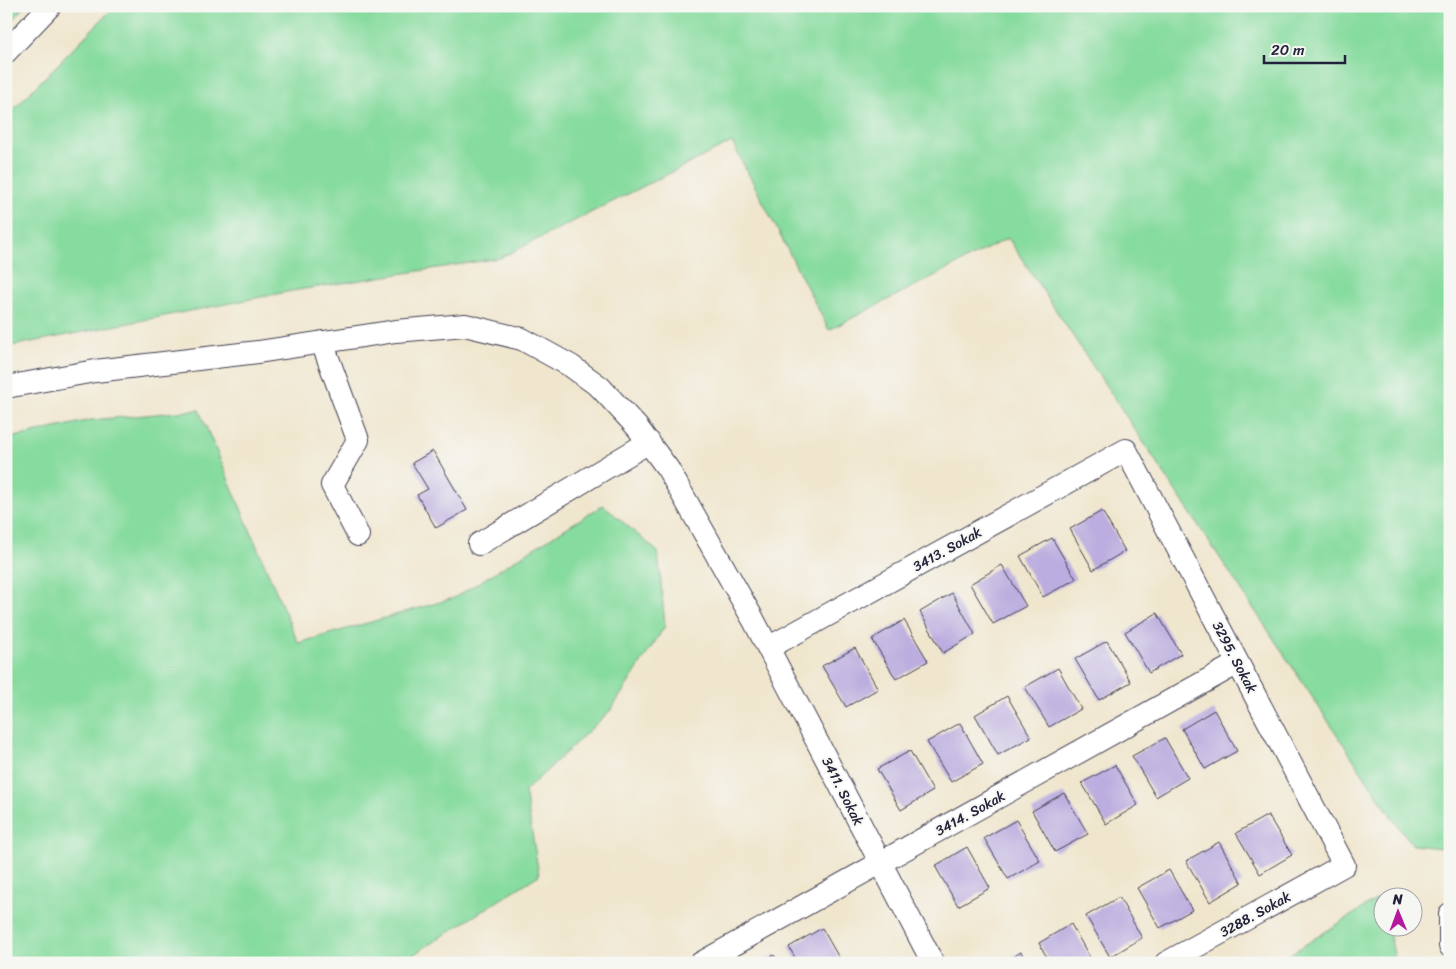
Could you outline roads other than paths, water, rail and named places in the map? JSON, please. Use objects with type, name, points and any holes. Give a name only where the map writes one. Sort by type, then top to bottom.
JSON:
[{"type":"street","points":[[6,52],[50,6]]},
{"type":"street","name":"3411. Sokak","points":[[6,387],[95,370],[396,331],[465,326],[522,339],[571,366],[600,387],[638,427],[668,469],[753,620],[933,963]]},
{"type":"street","points":[[322,342],[358,440],[332,485],[358,535]]},
{"type":"street","points":[[479,544],[649,442]]},
{"type":"street","name":"3413. Sokak","points":[[768,648],[1126,450]]},
{"type":"street","name":"3295. Sokak","points":[[1126,450],[1344,865]]},
{"type":"street","name":"3414. Sokak","points":[[701,963],[1238,663]]},
{"type":"street","name":"3288. Sokak","points":[[1166,963],[1344,865]]},
{"type":"street","points":[[1449,915],[1450,946]]}]
